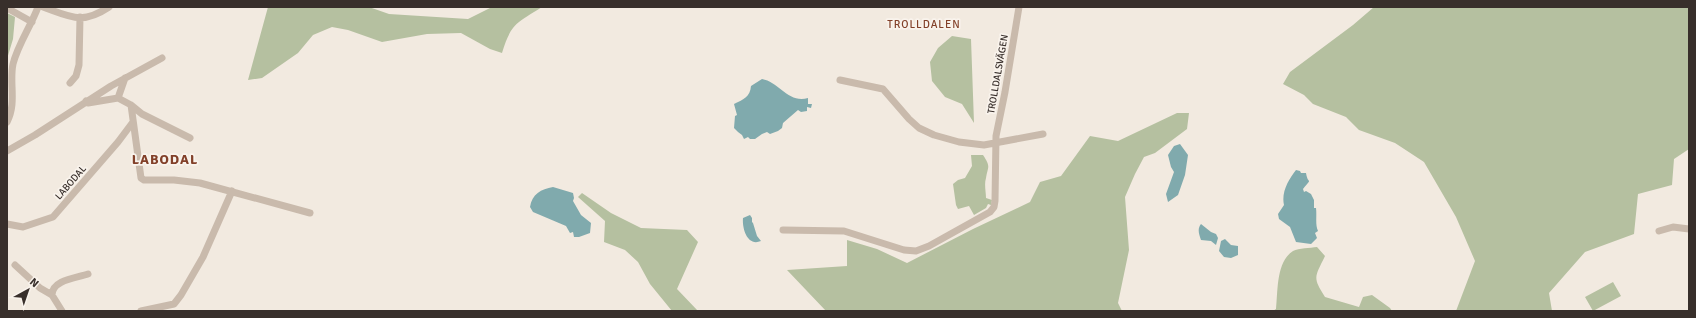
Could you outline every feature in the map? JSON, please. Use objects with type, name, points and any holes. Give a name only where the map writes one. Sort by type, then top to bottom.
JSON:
[{"type":"street","points":[[7,122],[12,111],[13,66],[19,48],[38,7]]},
{"type":"street","points":[[43,7],[73,17],[96,15],[109,7]]},
{"type":"street","name":"TROLLDALSVÄGEN","points":[[782,230],[844,231],[904,250],[916,251],[982,217],[994,208],[995,144],[1019,7]]},
{"type":"street","points":[[7,8],[32,22]]},
{"type":"street","points":[[70,83],[76,76],[79,65],[80,17]]},
{"type":"street","points":[[7,151],[35,135],[86,101],[162,58]]},
{"type":"street","points":[[118,98],[125,78]]},
{"type":"street","points":[[840,80],[883,89],[909,119],[919,128],[934,135],[959,142],[984,145],[995,144],[1043,134]]},
{"type":"street","points":[[86,101],[88,103],[118,98],[131,105],[142,114],[190,138]]},
{"type":"street","points":[[131,105],[142,178],[144,180],[186,181],[232,191],[310,213]]},
{"type":"street","name":"LABODAL","points":[[7,224],[23,227],[53,217],[118,142],[133,122]]},
{"type":"street","points":[[141,311],[174,304],[182,295],[204,257],[232,191]]},
{"type":"street","points":[[1659,231],[1673,227],[1689,229]]},
{"type":"street","points":[[15,265],[40,288],[52,295],[62,311]]},
{"type":"street","points":[[52,295],[56,285],[88,274]]},
{"type":"green space","points":[[268,7],[369,7],[389,14],[468,19],[492,7],[542,7],[526,17],[512,29],[502,53],[490,49],[461,33],[427,34],[382,42],[348,30],[332,27],[313,35],[298,53],[262,78],[248,80]]},
{"type":"green space","points":[[1374,7],[1689,7],[1689,149],[1674,159],[1672,185],[1638,194],[1634,234],[1585,252],[1549,293],[1552,311],[1456,311],[1475,261],[1456,217],[1424,162],[1395,143],[1359,130],[1346,117],[1313,104],[1304,95],[1283,84],[1290,72],[1353,25]]},
{"type":"green space","points":[[7,13],[15,17],[13,39],[7,59]]},
{"type":"green space","points":[[952,36],[971,39],[974,123],[962,104],[945,97],[932,81],[930,62],[938,48]]},
{"type":"green space","points":[[1177,113],[1189,113],[1187,129],[1155,153],[1144,157],[1125,197],[1129,250],[1118,303],[1122,311],[826,311],[787,270],[847,266],[847,240],[877,249],[907,263],[1030,202],[1040,182],[1061,176],[1090,136],[1118,141]]},
{"type":"green space","points":[[971,155],[983,155],[987,162],[988,166],[985,183],[986,198],[992,200],[991,205],[988,204],[986,208],[974,215],[969,206],[958,209],[953,184],[958,180],[965,178],[972,166]]},
{"type":"green space","points":[[582,193],[611,213],[641,228],[687,230],[698,242],[677,289],[698,311],[672,311],[650,284],[638,262],[625,250],[604,242],[605,221],[578,197]]},
{"type":"green space","points":[[1317,247],[1325,256],[1316,277],[1318,285],[1325,297],[1359,307],[1363,297],[1372,295],[1392,311],[1273,311],[1276,309],[1281,269],[1287,256],[1295,250]]},
{"type":"green space","points":[[1613,282],[1621,296],[1593,311],[1585,297]]},
{"type":"water","points":[[762,79],[774,84],[795,98],[808,98],[808,104],[812,104],[811,108],[807,107],[807,111],[801,112],[798,110],[783,123],[782,128],[778,131],[770,134],[767,132],[755,139],[750,139],[748,137],[744,139],[742,135],[734,128],[735,116],[737,115],[734,104],[746,97],[751,86]]},
{"type":"water","points":[[1180,144],[1188,155],[1185,175],[1178,195],[1168,202],[1166,194],[1174,172],[1168,155],[1174,146]]},
{"type":"water","points":[[1296,170],[1300,171],[1301,173],[1306,173],[1309,181],[1303,189],[1304,192],[1306,191],[1311,194],[1314,200],[1314,208],[1316,208],[1316,223],[1318,231],[1315,233],[1317,238],[1311,244],[1296,242],[1290,227],[1279,219],[1278,214],[1284,205],[1283,200],[1288,182]]},
{"type":"water","points":[[553,187],[573,193],[573,201],[581,215],[591,223],[590,233],[579,237],[574,237],[573,232],[570,233],[566,226],[533,212],[530,207],[535,195],[545,189]]},
{"type":"water","points":[[750,215],[757,236],[761,241],[752,241],[746,236],[743,227],[743,218]]},
{"type":"water","points":[[1201,224],[1216,234],[1218,238],[1216,245],[1211,241],[1201,240],[1199,230]]},
{"type":"water","points":[[1225,239],[1231,245],[1238,246],[1238,255],[1231,258],[1224,257],[1219,251],[1221,241]]},
{"type":"district","name":"TROLLDALEN","points":[[924,24]]},
{"type":"district","name":"LABODAL","points":[[165,159]]}]
